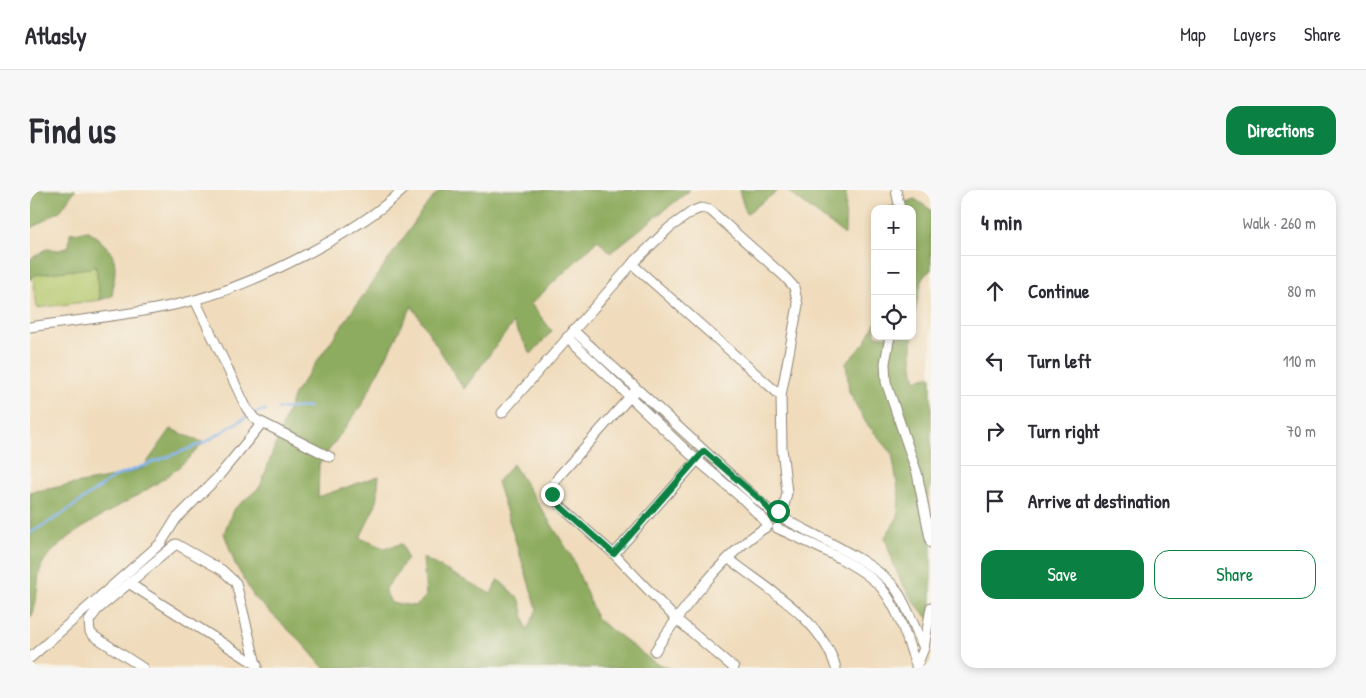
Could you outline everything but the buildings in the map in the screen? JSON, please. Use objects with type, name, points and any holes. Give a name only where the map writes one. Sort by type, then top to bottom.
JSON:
[{"type":"street","points":[[30,327],[133,312],[195,300],[231,288],[314,250],[359,223],[403,190]]},
{"type":"street","points":[[896,190],[899,205]]},
{"type":"street","points":[[502,413],[632,264],[669,228],[692,211],[702,208],[710,210],[719,216],[794,287],[798,296],[798,313],[781,396],[782,448],[787,493],[782,524],[770,525],[756,534],[729,559],[676,618],[655,651]]},
{"type":"street","points":[[632,264],[781,396]]},
{"type":"street","points":[[195,300],[247,409],[259,421],[330,457]]},
{"type":"street","points":[[570,334],[633,393],[697,460],[770,525],[863,574],[881,588],[896,613],[917,667]]},
{"type":"street","points":[[889,340],[885,363],[886,382],[927,496],[931,543]]},
{"type":"street","points":[[633,393],[704,451],[762,501],[770,511]]},
{"type":"street","points":[[633,393],[559,476],[552,490],[561,507],[614,554],[676,618],[734,668]]},
{"type":"street","points":[[30,658],[166,537],[176,519],[218,477],[259,421]]},
{"type":"street","points":[[614,554],[704,451]]},
{"type":"street","points":[[770,525],[766,515],[770,511],[775,510],[782,516],[868,566],[889,581],[906,607],[924,648]]},
{"type":"street","points":[[166,537],[222,570],[236,583],[257,667]]},
{"type":"street","points":[[142,668],[94,636],[88,626],[91,617],[97,610],[176,544]]},
{"type":"street","points":[[729,559],[800,615],[820,634],[833,656],[836,668]]},
{"type":"street","points":[[130,584],[257,667]]},
{"type":"street","points":[[917,667],[924,648],[931,607]]},
{"type":"green space","points":[[30,190],[75,190],[61,210],[30,229]]},
{"type":"green space","points":[[440,190],[690,190],[610,253],[598,240],[531,304],[552,331],[531,354],[513,323],[464,389],[412,306],[361,406],[319,464],[318,497],[379,476],[376,504],[360,538],[384,548],[402,544],[407,559],[385,590],[391,603],[416,606],[426,596],[423,558],[491,594],[498,579],[520,600],[527,631],[537,609],[497,482],[513,464],[572,557],[597,619],[655,663],[670,668],[324,668],[301,642],[254,597],[235,564],[224,533],[233,510],[260,487],[294,394],[428,203]]},
{"type":"green space","points":[[739,190],[779,190],[746,214]]},
{"type":"green space","points":[[786,190],[846,190],[845,235]]},
{"type":"green space","points":[[915,199],[931,210],[931,270],[923,276],[916,308],[916,205],[896,205]]},
{"type":"green space","points":[[89,231],[106,246],[114,259],[115,274],[112,296],[100,300],[96,267],[34,275],[30,280],[30,259],[47,249],[60,250],[69,246],[70,233]]},
{"type":"green space","points":[[96,267],[100,300],[37,308],[33,275]]},
{"type":"green space","points":[[871,331],[871,340],[912,340],[913,368],[916,380],[931,376],[931,485],[925,506],[931,543],[931,620],[907,592],[888,549],[885,537],[898,517],[899,496],[892,453],[866,423],[849,392],[846,363],[865,343]]},
{"type":"green space","points":[[171,429],[204,443],[183,463],[155,485],[91,522],[47,557],[40,571],[35,605],[30,618],[30,492],[114,477],[143,468]]},
{"type":"waterway","points":[[278,409],[309,407]]},
{"type":"waterway","points":[[253,413],[266,410]]},
{"type":"waterway","points":[[30,533],[61,515],[114,477],[204,443],[248,416]]},
{"type":"route","points":[[552,494],[568,514],[614,554],[704,451],[762,501],[770,511],[778,511]]}]
